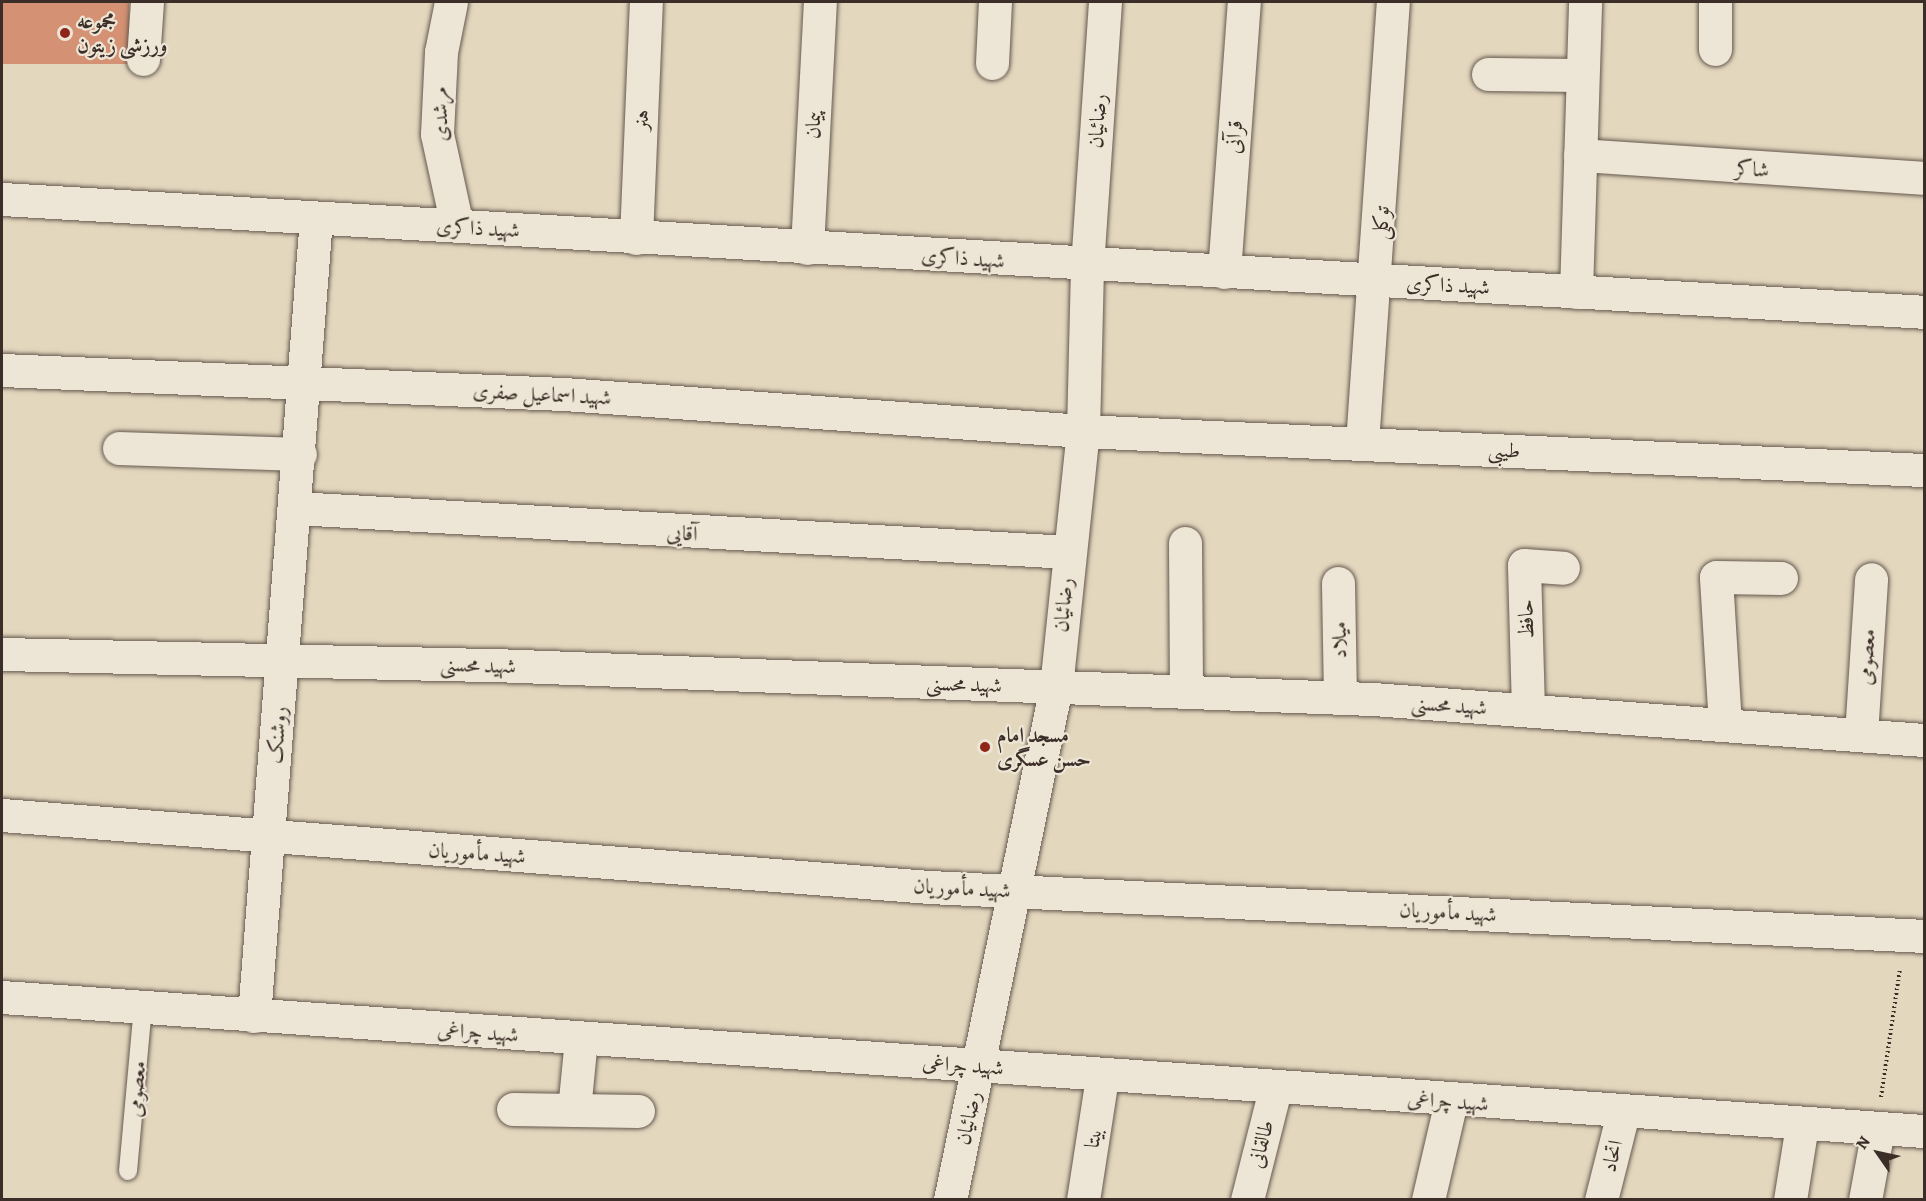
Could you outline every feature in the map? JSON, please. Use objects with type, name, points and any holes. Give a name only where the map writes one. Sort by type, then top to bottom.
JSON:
[{"type":"street","points":[[143,59],[147,2]]},
{"type":"street","name":"مرشدی","points":[[451,2],[441,52],[437,134],[456,226]]},
{"type":"street","name":"هنر","points":[[636,237],[646,2]]},
{"type":"street","name":"پیمان","points":[[807,248],[820,2]]},
{"type":"street","points":[[992,63],[995,2]]},
{"type":"street","name":"رضائیان","points":[[950,1200],[1056,687],[1068,552],[1083,431],[1087,266],[1105,2]]},
{"type":"street","name":"قرآنی","points":[[1224,272],[1244,2]]},
{"type":"street","name":"توکلی","points":[[1362,443],[1378,281],[1393,2]]},
{"type":"street","points":[[1576,292],[1585,2]]},
{"type":"street","points":[[1715,2],[1715,49]]},
{"type":"street","points":[[1488,74],[1582,75]]},
{"type":"street","name":"شاکر","points":[[1580,155],[1924,178]]},
{"type":"street","name":"شهید ذاکری","points":[[2,199],[1087,266],[1924,312]]},
{"type":"street","name":"روشنک","points":[[255,1016],[267,837],[306,383],[316,218]]},
{"type":"street","name":"شهید اسماعیل صفری","points":[[2,370],[564,394],[1083,431]]},
{"type":"street","name":"طیبی","points":[[1083,431],[1924,470]]},
{"type":"street","points":[[119,448],[300,454]]},
{"type":"street","name":"آقایی","points":[[296,508],[1068,552]]},
{"type":"street","points":[[1185,543],[1186,692]]},
{"type":"street","name":"حافظ","points":[[1528,710],[1524,565],[1563,568]]},
{"type":"street","points":[[1725,725],[1716,577],[1781,578]]},
{"type":"street","name":"معصومی","points":[[1861,735],[1871,579]]},
{"type":"street","name":"میلاد","points":[[1338,583],[1340,698]]},
{"type":"street","name":"شهید محسنی","points":[[2,654],[283,660],[1340,698],[1924,740]]},
{"type":"street","name":"شهید مأموریان","points":[[2,815],[267,837],[1013,890],[1916,936]]},
{"type":"street","name":"شهید چراغی","points":[[2,998],[979,1066],[1275,1089],[1802,1125],[1924,1131]]},
{"type":"street","points":[[574,1110],[581,1039]]},
{"type":"street","name":"بیتا","points":[[1083,1200],[1102,1077]]},
{"type":"street","name":"طالقانی","points":[[1247,1200],[1275,1089]]},
{"type":"street","points":[[1428,1200],[1450,1101]]},
{"type":"street","points":[[513,1109],[638,1111]]},
{"type":"street","name":"اتحاد","points":[[1601,1200],[1623,1113]]},
{"type":"street","points":[[1790,1200],[1802,1125]]},
{"type":"street","points":[[1864,1200],[1878,1129]]},
{"type":"lane","name":"معصومی","points":[[129,1172],[143,1007]]},
{"type":"path","points":[[1878,1129],[1890,1012],[1916,936]]},
{"type":"building","name":"مجموعه ورزشی زیتون","points":[[2,2],[129,2],[129,64],[2,64]]},
{"type":"place","name":"مجموعه ورزشی زیتون","points":[[65,33]]},
{"type":"place","name":"مسجد امام حسن عسگری","points":[[985,747]]}]
